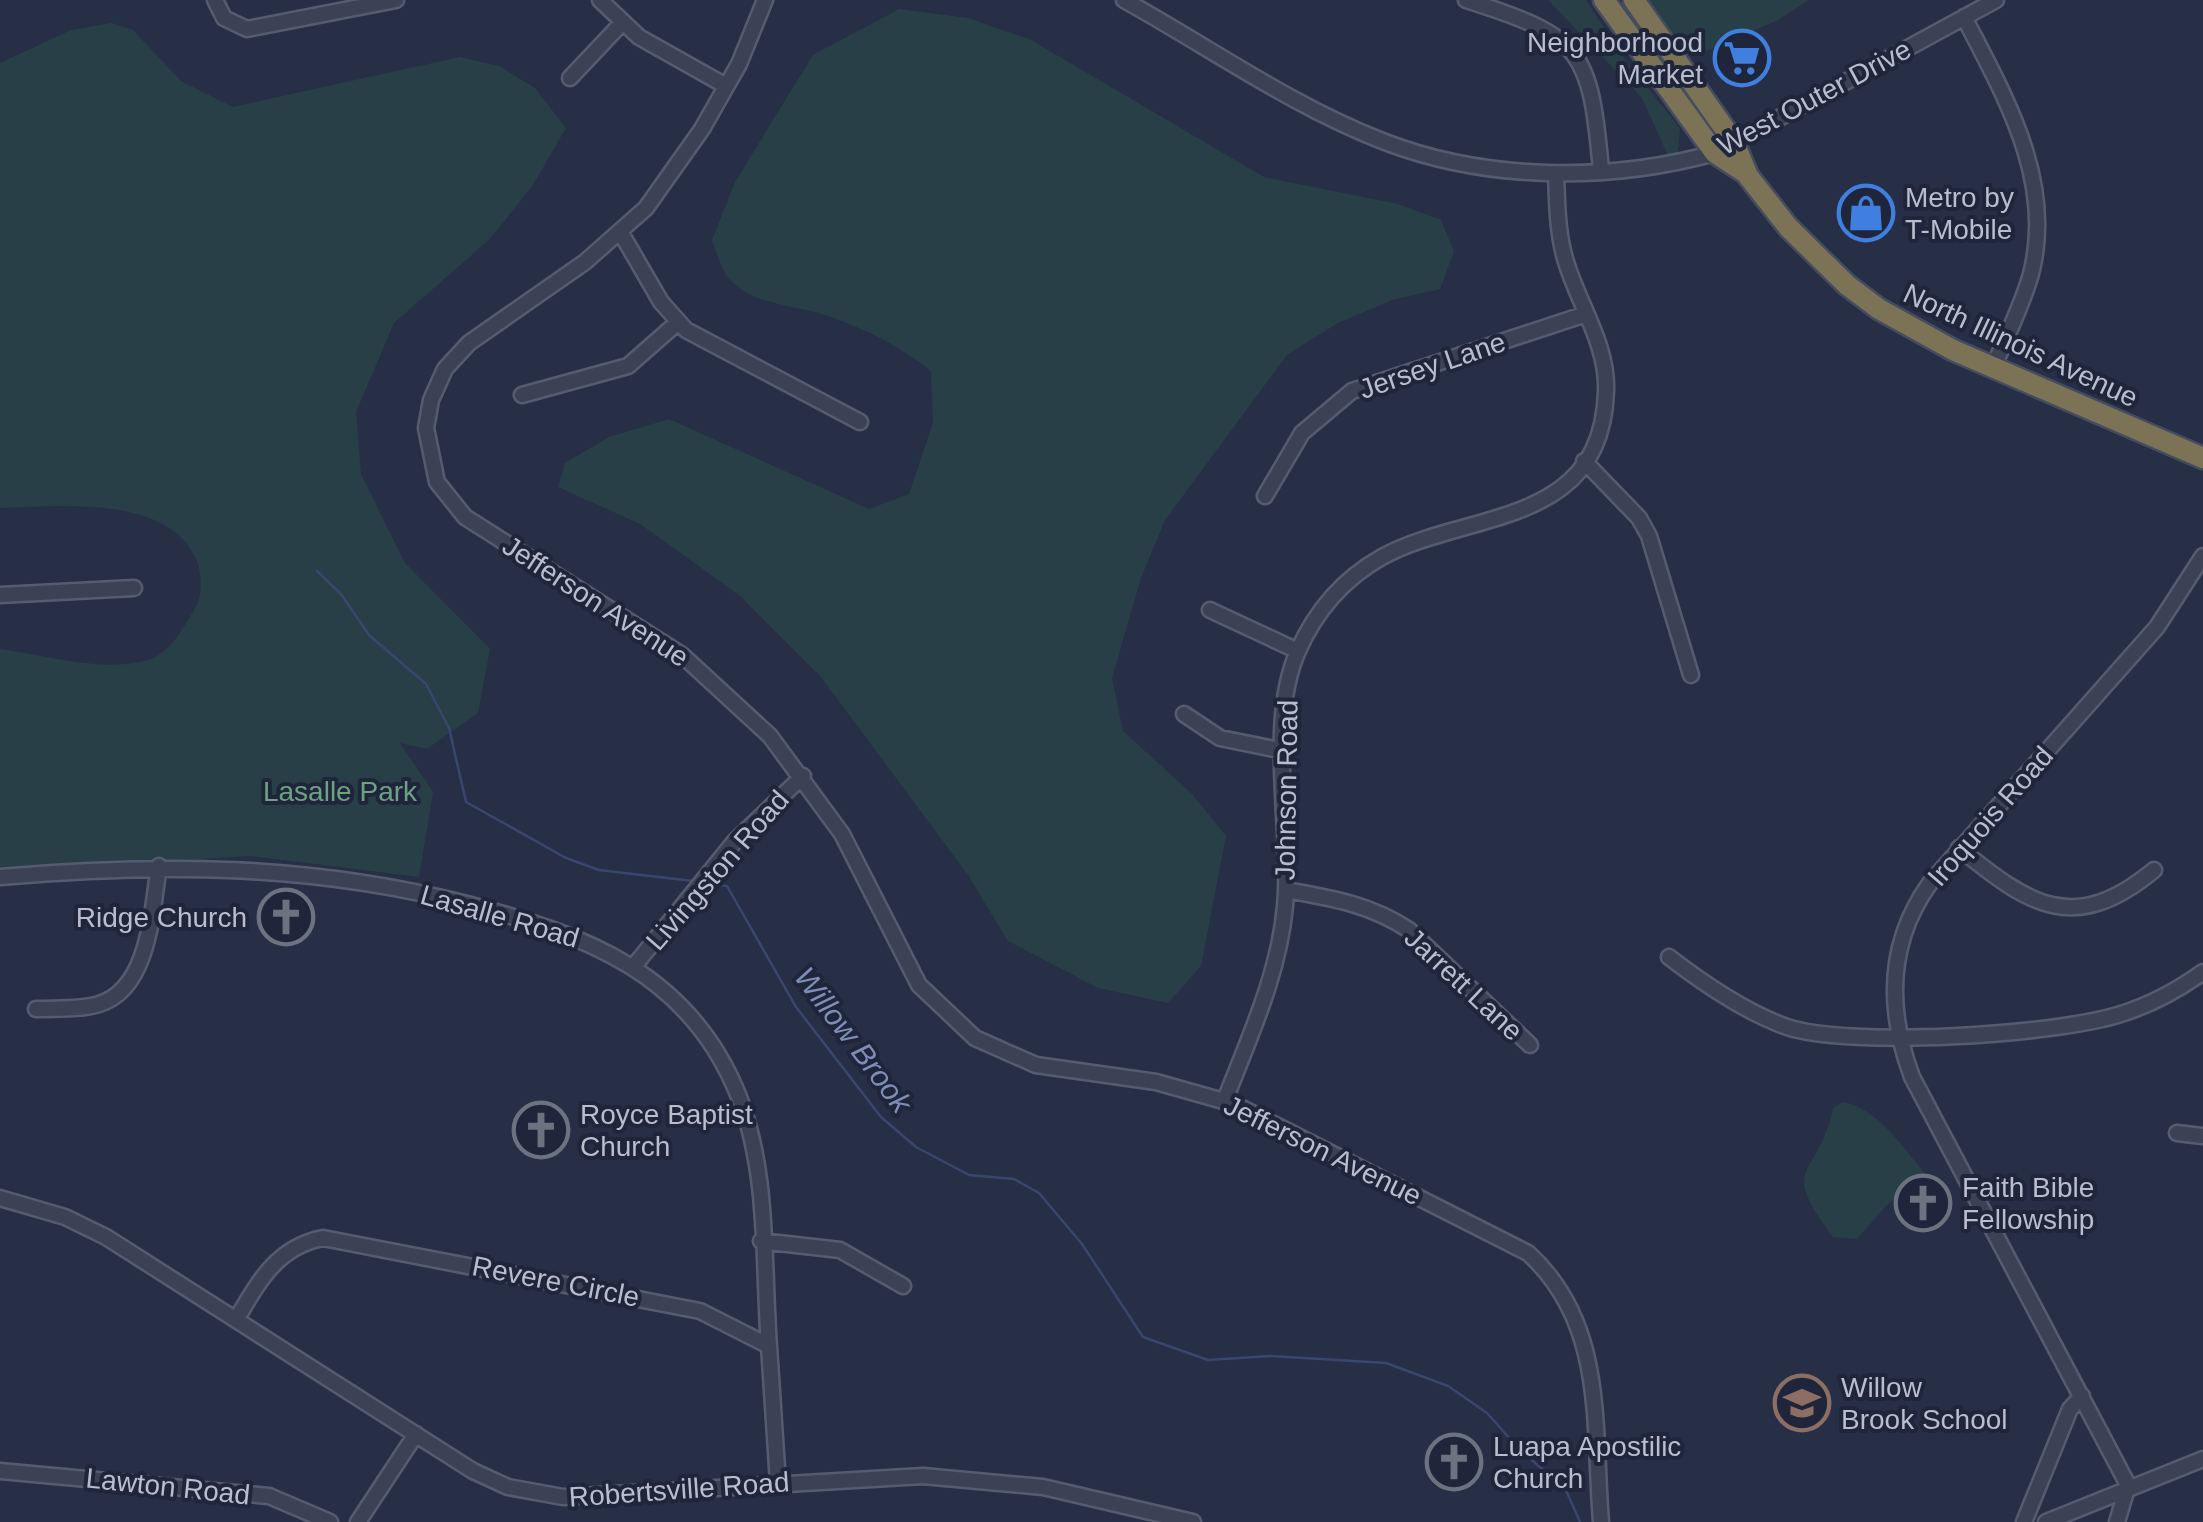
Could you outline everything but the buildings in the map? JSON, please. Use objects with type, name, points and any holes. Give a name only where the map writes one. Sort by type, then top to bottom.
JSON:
[{"type":"highway","points":[[1604,0],[1714,153],[1748,176]]},
{"type":"highway","points":[[1634,0],[1734,142],[1748,176]]},
{"type":"highway","name":"North Illinois Avenue","points":[[1748,176],[1788,227],[1847,285],[1914,329],[1993,368],[2203,458]]},
{"type":"street","points":[[215,0],[224,18],[247,29],[396,0]]},
{"type":"street","points":[[600,0],[621,24],[726,86]]},
{"type":"street","name":"Jefferson Avenue","points":[[765,0],[726,86],[674,174],[621,233],[469,343],[445,369],[431,400],[426,428],[437,482],[465,517],[659,638],[703,672],[803,776],[854,853],[910,971],[930,1000],[962,1028],[992,1048],[1036,1065],[1156,1082],[1225,1100],[1504,1238],[1548,1271],[1568,1298],[1586,1342],[1601,1522]]},
{"type":"street","name":"West Outer Drive","points":[[1124,0],[1146,5],[1312,107],[1387,143],[1482,168],[1556,172],[1673,164],[1714,153],[1996,0]]},
{"type":"street","points":[[1466,0],[1551,30],[1580,59],[1591,86],[1602,170]]},
{"type":"street","points":[[1964,17],[2026,148],[2038,235],[2030,278],[1993,368]]},
{"type":"street","points":[[570,78],[621,24]]},
{"type":"street","name":"Johnson Road","points":[[1225,1100],[1270,981],[1286,890],[1285,702],[1298,651],[1321,608],[1356,572],[1405,546],[1534,507],[1554,494],[1584,461],[1600,426],[1606,393],[1603,357],[1563,253],[1556,172]]},
{"type":"street","points":[[621,233],[677,322],[860,422]]},
{"type":"street","name":"Jersey Lane","points":[[1265,496],[1302,433],[1352,391],[1586,314]]},
{"type":"street","points":[[522,396],[628,366],[677,322]]},
{"type":"street","points":[[1584,461],[1638,518],[1649,536],[1690,675]]},
{"type":"street","name":"Iroquois Road","points":[[2128,1485],[1912,1077],[1897,1036],[1894,982],[1906,930],[1918,900],[1959,848],[2138,650],[2203,556]]},
{"type":"street","points":[[0,595],[134,588]]},
{"type":"street","points":[[1210,610],[1298,651]]},
{"type":"street","points":[[1184,714],[1220,738],[1284,751]]},
{"type":"street","name":"Livingston Road","points":[[634,966],[735,841],[803,776]]},
{"type":"street","points":[[1959,848],[2028,900],[2066,907],[2120,896],[2154,870]]},
{"type":"street","points":[[36,1009],[99,1004],[126,987],[139,959],[159,866]]},
{"type":"street","name":"Lasalle Road","points":[[0,877],[159,866],[264,869],[405,888],[548,926],[634,966],[685,1010],[725,1067],[740,1098],[755,1156],[769,1346]]},
{"type":"street","name":"Jarrett Lane","points":[[1286,890],[1355,903],[1387,915],[1530,1044]]},
{"type":"street","points":[[1669,957],[1702,982],[1788,1027],[1838,1035],[2057,1028],[2116,1016],[2203,972]]},
{"type":"street","points":[[2177,1133],[2203,1136]]},
{"type":"street","name":"Robertsville Road","points":[[0,1198],[82,1224],[493,1481],[540,1496],[880,1476],[977,1478],[1075,1494],[1193,1522]]},
{"type":"street","name":"Revere Circle","points":[[236,1320],[277,1258],[301,1242],[323,1238],[700,1310],[769,1346]]},
{"type":"street","points":[[762,1241],[840,1250],[902,1286]]},
{"type":"street","points":[[769,1346],[778,1483]]},
{"type":"street","points":[[2024,1522],[2070,1409],[2082,1396]]},
{"type":"street","points":[[358,1522],[416,1434]]},
{"type":"street","points":[[2046,1522],[2128,1485],[2203,1458]]},
{"type":"street","name":"Lawton Road","points":[[0,1471],[268,1496],[330,1522]]},
{"type":"street","points":[[2117,1522],[2127,1502],[2128,1485]]},
{"type":"green space","points":[[1548,0],[1586,0],[1626,61],[1680,128],[1678,152],[1669,158],[1642,98]]},
{"type":"green space","points":[[1649,0],[1809,0],[1778,20],[1697,55],[1684,52]]},
{"type":"green space","points":[[899,9],[968,18],[1031,40],[1264,177],[1398,204],[1441,220],[1454,251],[1440,289],[1392,300],[1338,323],[1287,355],[1165,520],[1141,578],[1112,678],[1123,731],[1192,794],[1226,836],[1201,966],[1168,1003],[1098,988],[1008,941],[968,875],[821,677],[739,595],[640,524],[558,487],[565,463],[609,437],[669,419],[869,509],[909,494],[933,423],[931,371],[895,346],[855,327],[742,290],[725,273],[712,240],[735,182],[813,55]]},
{"type":"green space","name":"Lasalle Park","points":[[111,23],[133,30],[181,81],[233,107],[460,57],[499,66],[535,88],[566,128],[533,185],[490,239],[394,323],[356,412],[361,474],[405,563],[490,649],[478,713],[427,749],[400,743],[433,792],[419,877],[250,856],[0,871],[0,649],[95,664],[151,659],[177,637],[198,602],[201,589],[195,557],[181,537],[160,523],[108,508],[0,508],[0,63],[71,30]]},
{"type":"green space","points":[[1842,1102],[1855,1105],[1878,1121],[1927,1176],[1887,1205],[1857,1239],[1833,1237],[1816,1213],[1804,1183],[1833,1109]]},
{"type":"waterway","name":"Willow Brook","points":[[317,571],[341,594],[369,635],[426,684],[449,728],[466,802],[566,858],[599,870],[693,881]]},
{"type":"waterway","name":"Willow Brook","points":[[711,884],[727,886],[796,1007],[881,1117],[916,1147],[969,1175],[1014,1179],[1039,1193],[1082,1244],[1143,1337],[1208,1360],[1271,1356],[1386,1363],[1448,1386],[1487,1413],[1521,1451],[1565,1488],[1580,1522]]},
{"type":"place","name":"Neighborhood Market","points":[[1742,58]]},
{"type":"place","name":"Metro by T-Mobile","points":[[1866,213]]},
{"type":"place","name":"Ridge Church","points":[[286,917]]},
{"type":"place","name":"Royce Baptist Church","points":[[541,1130]]},
{"type":"place","name":"Faith Bible Fellowship","points":[[1923,1203]]},
{"type":"place","name":"Willow Brook School","points":[[1802,1403]]},
{"type":"place","name":"Luapa Apostilic Church","points":[[1454,1462]]}]
